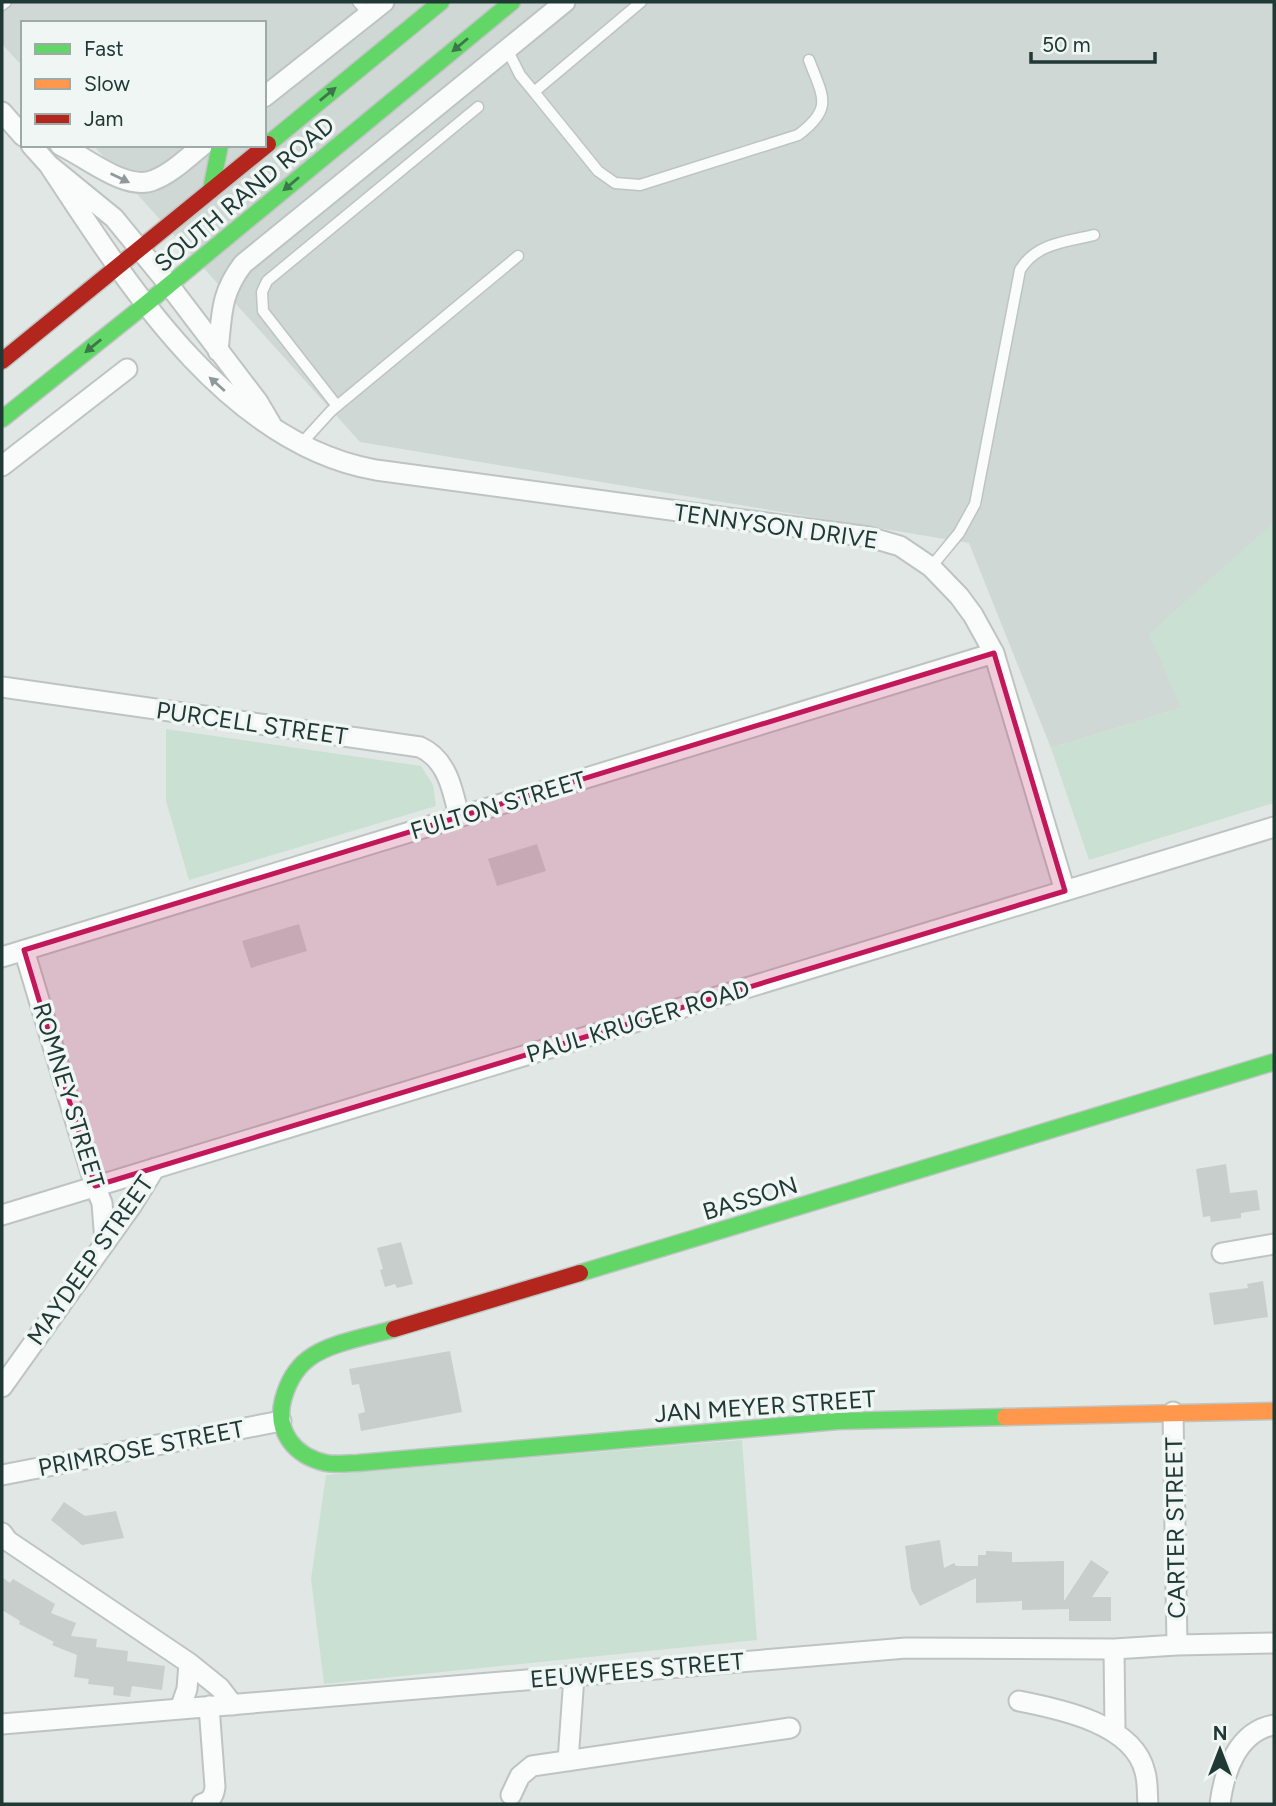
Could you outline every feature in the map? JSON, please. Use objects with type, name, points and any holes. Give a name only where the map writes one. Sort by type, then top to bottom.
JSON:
[{"type":"street","name":"SOUTH RAND ROAD","points":[[266,145],[441,2]]},
{"type":"street","name":"SOUTH RAND ROAD","points":[[2,419],[146,304],[512,2]]},
{"type":"street","points":[[218,351],[230,281],[243,264],[565,2]]},
{"type":"street","points":[[266,95],[370,6]]},
{"type":"street","name":"TENNYSON DRIVE","points":[[33,147],[49,165],[116,266],[206,374],[247,411],[299,445],[347,465],[376,470],[877,539],[900,547],[931,568],[959,596],[994,653],[1065,891]]},
{"type":"street","points":[[64,147],[132,183],[153,181],[200,147]]},
{"type":"street","points":[[211,190],[220,147]]},
{"type":"street","name":"SOUTH RAND ROAD","points":[[2,361],[264,147]]},
{"type":"street","name":"TENNYSON DRIVE","points":[[49,165],[114,218],[258,402],[271,425]]},
{"type":"street","points":[[2,466],[127,369]]},
{"type":"street","name":"FULTON STREET","points":[[2,957],[994,653]]},
{"type":"street","name":"PURCELL STREET","points":[[2,687],[420,747],[430,752],[447,775],[459,817]]},
{"type":"street","name":"PAUL KRUGER ROAD","points":[[2,1214],[1274,827]]},
{"type":"street","name":"ROMNEY STREET","points":[[24,950],[102,1203],[105,1241]]},
{"type":"street","name":"BASSON","points":[[281,1421],[283,1397],[290,1380],[304,1361],[324,1350],[1274,1062]]},
{"type":"street","name":"MAYDEEP STREET","points":[[2,1387],[132,1205],[155,1167]]},
{"type":"street","points":[[1222,1253],[1274,1244]]},
{"type":"street","name":"JAN MEYER STREET","points":[[281,1421],[285,1436],[321,1462],[358,1463],[838,1420],[1274,1411]]},
{"type":"street","name":"CARTER STREET","points":[[1173,1412],[1177,1645]]},
{"type":"street","name":"PRIMROSE STREET","points":[[2,1475],[281,1421]]},
{"type":"street","points":[[2,1534],[8,1541],[189,1663],[220,1688],[233,1704]]},
{"type":"street","name":"EEUWFEES STREET","points":[[2,1724],[906,1648],[1114,1649],[1274,1643]]},
{"type":"street","points":[[1114,1649],[1115,1731]]},
{"type":"street","points":[[180,1709],[187,1689],[189,1663]]},
{"type":"street","points":[[568,1761],[574,1675]]},
{"type":"street","points":[[1019,1701],[1053,1708],[1115,1731],[1129,1743],[1146,1772],[1148,1804]]},
{"type":"street","points":[[202,1804],[214,1796],[215,1787],[209,1706]]},
{"type":"street","points":[[1220,1804],[1225,1781],[1241,1743],[1261,1727],[1274,1725]]},
{"type":"street","points":[[511,1795],[525,1770],[532,1766],[790,1728]]},
{"type":"lane","points":[[2,5],[6,2]]},
{"type":"lane","points":[[534,92],[641,2]]},
{"type":"lane","points":[[507,49],[520,75],[598,171],[615,183],[640,185],[798,135],[813,124],[823,109],[822,96],[809,60]]},
{"type":"lane","points":[[337,406],[263,311],[262,292],[267,281],[478,107]]},
{"type":"lane","points":[[931,568],[959,533],[975,504],[1020,270],[1028,257],[1044,247],[1094,235]]},
{"type":"lane","points":[[299,445],[337,406],[518,256]]},
{"type":"highlighted area","points":[[994,653],[1065,891],[95,1186],[24,950]]},
{"type":"shaded area","points":[[2,2],[1274,2],[1274,523],[1181,708],[1051,748],[969,543],[360,442],[95,147],[266,147],[266,21],[21,21],[21,65],[2,44]]},
{"type":"green space","points":[[1274,522],[1274,803],[1089,860],[1051,748],[1181,708],[1149,634]]},
{"type":"green space","points":[[166,729],[421,766],[433,785],[436,806],[189,880],[166,801]]},
{"type":"green space","points":[[742,1440],[757,1640],[324,1684],[311,1579],[326,1475]]},
{"type":"building","points":[[537,844],[546,871],[497,886],[488,859]]},
{"type":"building","points":[[299,924],[307,951],[251,968],[242,941]]},
{"type":"building","points":[[1226,1164],[1230,1193],[1257,1190],[1260,1210],[1241,1213],[1241,1218],[1211,1222],[1210,1216],[1203,1217],[1196,1169]]},
{"type":"building","points":[[401,1242],[413,1284],[397,1288],[395,1284],[385,1287],[377,1248]]},
{"type":"building","points":[[1263,1281],[1268,1317],[1214,1325],[1209,1293],[1248,1288],[1247,1284]]},
{"type":"building","points":[[450,1351],[462,1412],[361,1431],[358,1414],[365,1412],[359,1384],[352,1385],[349,1369]]},
{"type":"building","points":[[64,1502],[85,1516],[116,1511],[124,1538],[82,1545],[51,1520]]},
{"type":"building","points":[[940,1540],[944,1568],[954,1563],[956,1566],[978,1566],[978,1555],[986,1555],[986,1551],[1012,1552],[1012,1562],[1064,1561],[1064,1601],[1091,1560],[1109,1572],[1092,1597],[1111,1597],[1111,1621],[1069,1621],[1069,1609],[1022,1610],[1022,1601],[976,1603],[976,1578],[920,1606],[911,1589],[905,1546]]},
{"type":"building","points":[[2,1577],[10,1583],[13,1579],[55,1604],[51,1613],[76,1623],[71,1636],[97,1639],[96,1647],[128,1651],[127,1661],[165,1666],[162,1690],[132,1686],[130,1697],[113,1695],[114,1687],[88,1684],[89,1679],[74,1677],[77,1655],[52,1645],[54,1642],[19,1624],[20,1621],[2,1610]]},
{"type":"traffic: fast","points":[[268,144],[441,2]]},
{"type":"traffic: fast","points":[[2,419],[146,304],[512,2]]},
{"type":"traffic: fast","points":[[211,190],[220,147]]},
{"type":"traffic: fast","points":[[580,1273],[1274,1062]]},
{"type":"traffic: fast","points":[[394,1329],[316,1353],[299,1368],[287,1389],[281,1411],[285,1432],[296,1448],[305,1455],[326,1463],[342,1464],[838,1421],[1005,1417]]},
{"type":"traffic: slow","points":[[1005,1417],[1274,1411]]},
{"type":"traffic: jam","points":[[2,361],[264,147]]},
{"type":"traffic: jam","points":[[394,1329],[580,1273]]}]
